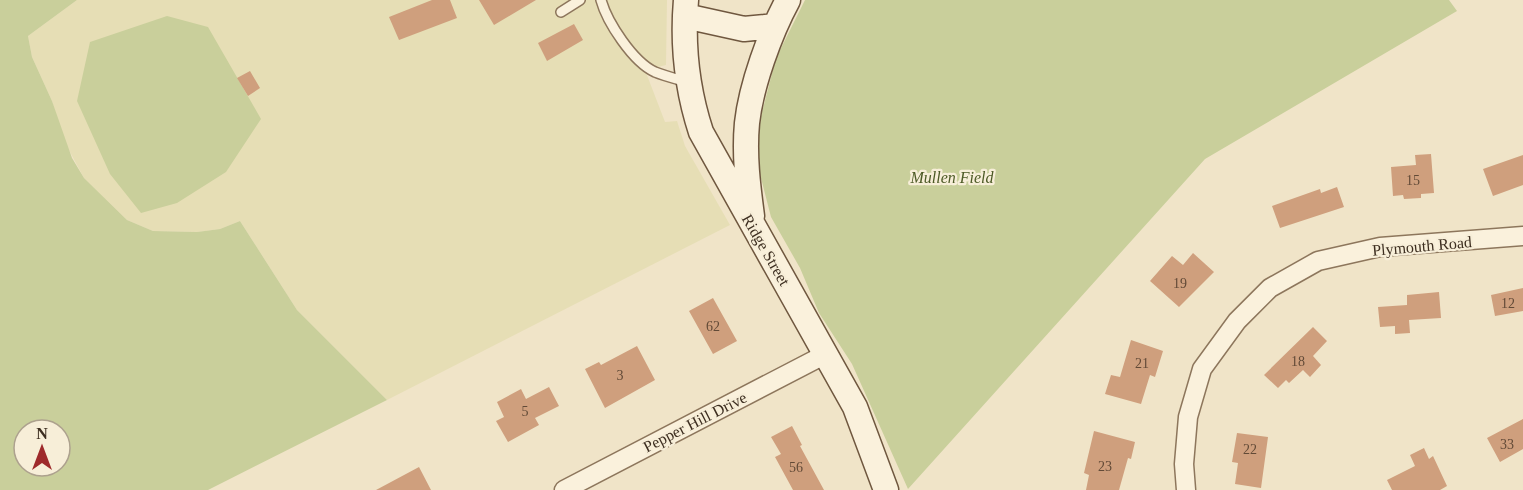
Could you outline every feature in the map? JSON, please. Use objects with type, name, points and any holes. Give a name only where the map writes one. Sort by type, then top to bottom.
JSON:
[{"type":"main road","points":[[753,228],[746,168],[747,122],[775,26],[788,0]]},
{"type":"main road","name":"Ridge Street","points":[[686,8],[687,82],[701,132],[855,407],[886,490]]},
{"type":"main road","points":[[686,8],[744,29],[775,26]]},
{"type":"street","name":"Plymouth Road","points":[[1186,490],[1184,464],[1188,417],[1203,369],[1237,321],[1270,288],[1318,261],[1380,247],[1523,236]]},
{"type":"street","name":"Pepper Hill Drive","points":[[564,490],[826,354]]},
{"type":"lane","points":[[561,12],[580,0]]},
{"type":"lane","points":[[601,0],[608,21],[642,63],[654,72],[687,82]]},
{"type":"shaded area","points":[[77,0],[667,0],[666,65],[645,70],[665,122],[677,121],[685,146],[730,225],[387,400],[297,310],[240,221],[220,229],[197,232],[153,231],[127,220],[84,178],[63,139],[52,101],[32,57],[28,36]]},
{"type":"green space","points":[[0,0],[77,0],[28,36],[32,57],[52,101],[72,158],[84,178],[127,220],[153,231],[197,232],[220,229],[240,221],[297,310],[387,400],[208,490],[0,490]]},
{"type":"green space","name":"Mullen Field","points":[[805,0],[1449,0],[1457,11],[1205,159],[908,489],[852,364],[819,313],[800,268],[771,217],[753,147],[776,58]]},
{"type":"green space","points":[[167,16],[208,27],[261,119],[226,172],[177,203],[141,213],[110,174],[77,101],[90,42]]},
{"type":"building","points":[[432,0],[450,0],[457,18],[399,40],[389,17]]},
{"type":"building","points":[[479,0],[536,0],[494,25]]},
{"type":"building","points":[[574,24],[583,40],[547,61],[538,43]]},
{"type":"building","points":[[250,71],[260,88],[248,96],[237,78]]},
{"type":"building","points":[[1431,154],[1434,193],[1421,194],[1421,198],[1404,199],[1403,195],[1393,196],[1391,167],[1416,165],[1415,155]]},
{"type":"building","points":[[1523,155],[1523,185],[1493,196],[1483,169]]},
{"type":"building","points":[[1337,187],[1344,207],[1280,228],[1272,206],[1320,189],[1321,193]]},
{"type":"building","points":[[1193,253],[1214,272],[1179,307],[1150,281],[1172,256],[1183,265]]},
{"type":"building","points":[[1523,288],[1523,311],[1495,316],[1491,295]]},
{"type":"building","points":[[1439,292],[1441,318],[1409,320],[1410,333],[1395,334],[1395,326],[1380,327],[1378,307],[1407,305],[1407,295]]},
{"type":"building","points":[[713,298],[737,341],[713,354],[689,311]]},
{"type":"building","points":[[1313,327],[1327,341],[1313,356],[1321,365],[1310,377],[1303,370],[1289,383],[1286,380],[1278,388],[1264,375]]},
{"type":"building","points":[[1131,340],[1163,351],[1155,377],[1150,375],[1141,404],[1105,394],[1111,375],[1120,377]]},
{"type":"building","points":[[637,346],[655,380],[605,408],[585,369],[599,362],[601,365]]},
{"type":"building","points":[[549,387],[559,406],[535,418],[539,425],[508,442],[496,421],[504,417],[497,402],[521,389],[526,399]]},
{"type":"building","points":[[1523,419],[1523,449],[1500,462],[1487,438]]},
{"type":"building","points":[[792,426],[824,490],[793,490],[775,457],[781,454],[771,437]]},
{"type":"building","points":[[1094,431],[1135,442],[1119,490],[1086,490],[1089,475],[1084,473]]},
{"type":"building","points":[[1237,433],[1268,437],[1261,488],[1235,484],[1238,463],[1232,462]]},
{"type":"building","points":[[1424,448],[1429,459],[1433,456],[1447,486],[1440,490],[1392,490],[1387,480],[1415,466],[1410,455]]},
{"type":"building","points":[[419,467],[431,490],[376,490]]}]
